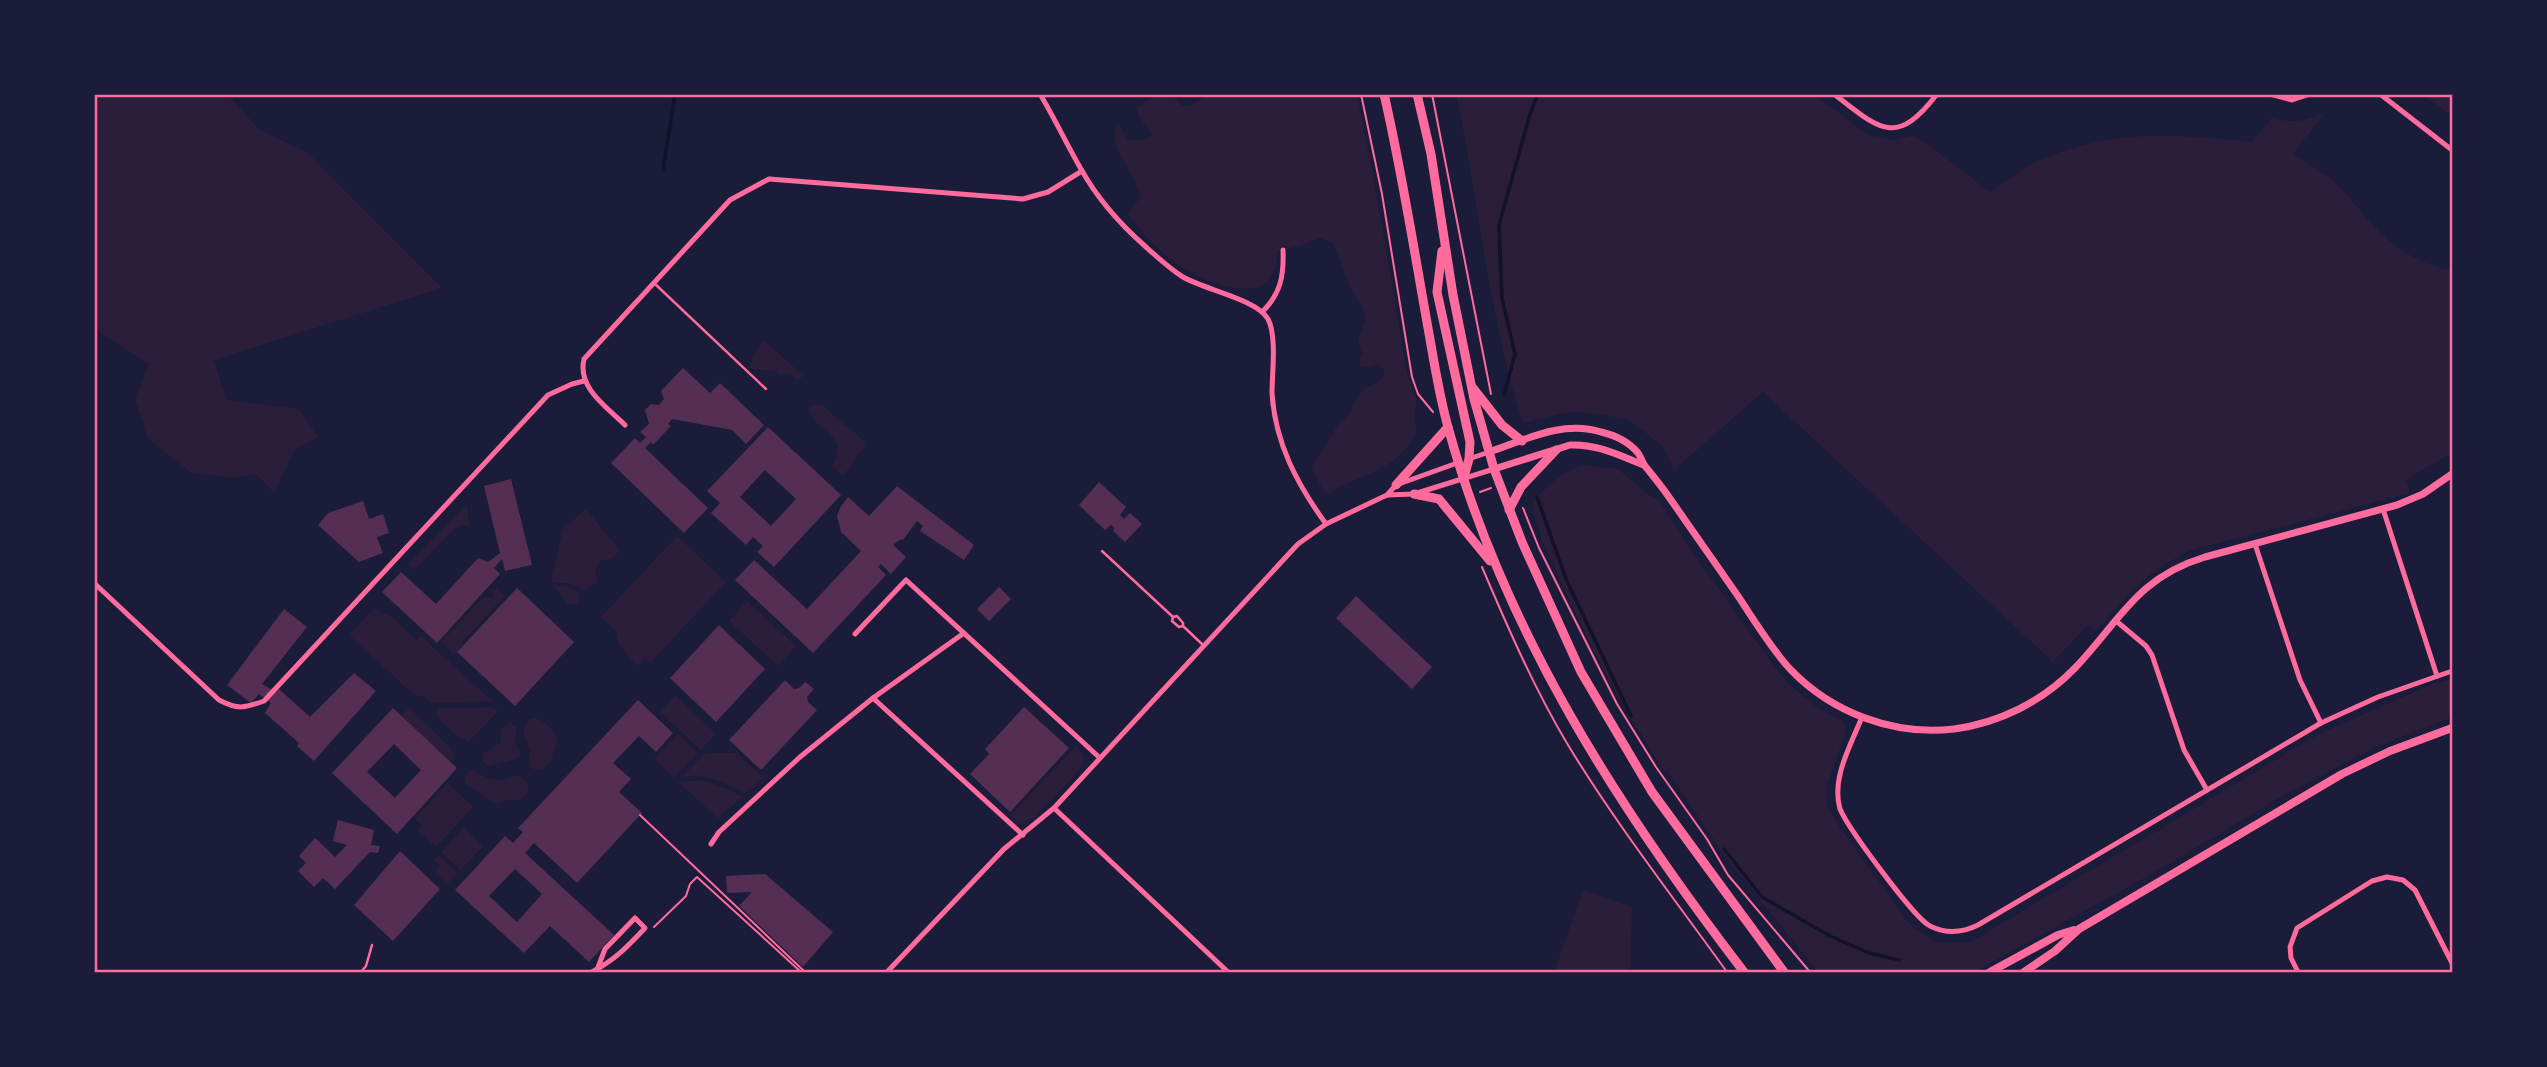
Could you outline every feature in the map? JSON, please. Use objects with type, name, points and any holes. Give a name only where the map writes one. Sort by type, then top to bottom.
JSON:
[{"type":"main road","points":[[1384,94],[1399,158],[1448,427],[1463,479],[1494,565],[1555,691],[1626,809],[1700,916],[1744,972]]},
{"type":"main road","points":[[1417,94],[1431,154],[1443,242],[1472,387],[1508,510],[1581,672],[1645,780],[1730,901],[1784,972]]},
{"type":"main road","points":[[1443,242],[1437,292],[1470,436],[1469,459],[1463,479]]},
{"type":"main road","points":[[1472,387],[1502,425],[1522,441]]},
{"type":"main road","points":[[1396,485],[1448,427]]},
{"type":"main road","points":[[1508,510],[1521,487],[1556,450]]},
{"type":"main road","points":[[1414,494],[1439,499],[1494,565]]},
{"type":"main road","points":[[2024,972],[2055,951],[2079,929],[2342,774],[2389,751],[2452,728]]},
{"type":"main road","points":[[1990,972],[2058,935],[2079,929]]},
{"type":"street","points":[[1040,94],[1082,171],[1114,214],[1145,246],[1183,277],[1262,312],[1271,329],[1272,396],[1282,443],[1291,470],[1303,493],[1326,524]]},
{"type":"street","points":[[1833,94],[1873,123],[1893,128],[1913,121],[1937,94]]},
{"type":"street","points":[[2270,94],[2292,100],[2310,94]]},
{"type":"street","points":[[2380,94],[2452,150]]},
{"type":"street","points":[[625,425],[591,392],[584,381],[582,367],[590,351],[730,200],[769,179],[1023,199],[1048,192],[1075,178],[1082,171]]},
{"type":"street","points":[[1262,312],[1272,302],[1282,282],[1283,250]]},
{"type":"street","points":[[94,583],[219,700],[234,708],[248,707],[264,701],[548,395],[584,381]]},
{"type":"street","points":[[887,972],[1004,849],[1054,808],[1298,544],[1326,524],[1387,495],[1396,485],[1522,441],[1560,429],[1591,429],[1612,435],[1630,446],[1659,482],[1780,658],[1811,688],[1836,705],[1862,717],[1891,726],[1936,730],[1966,727],[2002,717],[2036,700],[2075,668],[2143,590],[2166,574],[2192,562],[2383,509],[2423,494],[2452,474]]},
{"type":"street","points":[[1387,495],[1414,494],[1570,445],[1600,447],[1644,464]]},
{"type":"street","points":[[2383,509],[2437,676]]},
{"type":"street","points":[[2255,544],[2300,680],[2321,723]]},
{"type":"street","points":[[855,634],[906,580],[1100,758]]},
{"type":"street","points":[[2115,620],[2146,646],[2152,655],[2184,750],[2207,790]]},
{"type":"street","points":[[711,844],[719,832],[800,757],[873,698],[964,633]]},
{"type":"street","points":[[1862,717],[1838,782],[1840,809],[1914,912],[1926,923],[1940,930],[1955,932],[1978,925],[2321,723],[2378,697],[2452,671]]},
{"type":"street","points":[[873,698],[1023,835]]},
{"type":"street","points":[[1054,808],[1228,972]]},
{"type":"street","points":[[2298,972],[2291,958],[2290,947],[2298,928],[2372,881],[2388,877],[2403,880],[2415,890],[2452,964]]},
{"type":"street","points":[[635,918],[645,928],[616,958],[594,971],[605,949],[635,918]]},
{"type":"lane","points":[[654,282],[766,389]]},
{"type":"lane","points":[[1102,551],[1173,617],[1177,616],[1183,626],[1203,645]]},
{"type":"lane","points":[[361,972],[366,966],[372,945]]},
{"type":"path","points":[[1361,94],[1382,194],[1412,377],[1418,394],[1435,416]]},
{"type":"path","points":[[1432,94],[1491,393]]},
{"type":"path","points":[[1469,496],[1499,486]]},
{"type":"path","points":[[1522,506],[1539,548],[1617,704],[1728,875],[1810,972]]},
{"type":"path","points":[[1482,567],[1518,653],[1568,745],[1727,972]]},
{"type":"path","points":[[640,815],[803,972]]},
{"type":"path","points":[[652,930],[686,896],[690,884],[697,877],[803,972]]},
{"type":"shaded area","points":[[94,95],[228,95],[260,130],[307,152],[442,288],[214,360],[226,400],[299,409],[318,437],[294,450],[274,493],[256,474],[233,478],[192,473],[148,439],[135,399],[149,364],[95,329]]},
{"type":"shaded area","points":[[1156,95],[1176,95],[1182,106],[1190,106],[1208,95],[1357,95],[1406,369],[1416,401],[1414,436],[1404,451],[1385,466],[1328,494],[1324,492],[1311,467],[1338,425],[1348,416],[1362,390],[1379,381],[1385,374],[1378,364],[1360,366],[1362,353],[1358,341],[1366,318],[1361,304],[1353,294],[1333,243],[1320,238],[1277,251],[1275,269],[1267,281],[1256,287],[1242,289],[1210,281],[1182,267],[1153,243],[1128,214],[1141,196],[1116,147],[1115,129],[1118,123],[1128,140],[1147,139],[1152,134],[1139,117],[1137,107]]},
{"type":"shaded area","points":[[1456,95],[1815,95],[1868,135],[1896,140],[1911,136],[1923,141],[1990,192],[2034,163],[2102,141],[2127,137],[2175,136],[2253,142],[2271,118],[2299,121],[2325,112],[2293,154],[2338,185],[2394,245],[2416,258],[2452,270],[2452,460],[2447,455],[2406,480],[2410,493],[2188,551],[2153,572],[2096,631],[2088,625],[2053,662],[1763,392],[1674,470],[1663,446],[1630,421],[1601,414],[1569,412],[1523,423],[1501,343]]},
{"type":"shaded area","points":[[2423,95],[2452,95],[2452,110],[2449,114]]},
{"type":"shaded area","points":[[765,341],[804,376],[797,380],[789,373],[780,375],[749,367],[761,342]]},
{"type":"shaded area","points":[[814,404],[824,405],[866,445],[843,476],[832,466],[838,447],[835,440],[812,417],[809,408]]},
{"type":"shaded area","points":[[1581,465],[1618,469],[1650,496],[1658,499],[1775,668],[1791,686],[1818,708],[1843,721],[1846,731],[1826,788],[1827,806],[1911,926],[1938,943],[1971,942],[2317,735],[2435,683],[2452,679],[2452,717],[2371,749],[2284,795],[2148,876],[1974,972],[1818,972],[1724,855],[1667,770],[1664,771],[1624,707],[1589,642],[1543,543],[1532,503],[1554,481]]},
{"type":"shaded area","points":[[467,504],[469,528],[464,525],[455,528],[414,570],[410,567],[409,564]]},
{"type":"shaded area","points":[[586,509],[620,551],[611,559],[599,561],[595,572],[598,582],[584,590],[567,583],[554,583],[551,579],[563,529]]},
{"type":"shaded area","points":[[677,536],[726,582],[650,663],[645,659],[637,666],[618,643],[616,631],[601,617]]},
{"type":"shaded area","points":[[554,586],[565,586],[579,592],[579,602],[573,605],[567,603]]},
{"type":"shaded area","points":[[496,587],[505,596],[454,654],[441,642],[483,598],[493,597]]},
{"type":"shaded area","points":[[747,601],[796,646],[778,666],[729,621]]},
{"type":"shaded area","points":[[374,608],[392,617],[416,640],[421,636],[492,701],[431,703],[426,697],[414,695],[349,635]]},
{"type":"shaded area","points":[[675,695],[716,734],[701,750],[660,712]]},
{"type":"shaded area","points":[[493,707],[498,711],[469,742],[458,737],[437,717],[437,708]]},
{"type":"shaded area","points":[[409,708],[451,748],[455,757],[450,762],[401,716]]},
{"type":"shaded area","points":[[535,718],[549,726],[558,739],[548,764],[540,770],[529,765],[530,751],[523,730],[528,720]]},
{"type":"shaded area","points":[[510,723],[517,728],[515,743],[521,755],[516,759],[488,766],[483,762],[483,754],[500,743],[502,727]]},
{"type":"shaded area","points":[[678,734],[698,753],[674,778],[654,759]]},
{"type":"shaded area","points":[[1076,746],[1084,756],[1081,768],[1036,816],[1024,824],[1014,823],[1016,820],[1010,816]]},
{"type":"shaded area","points":[[705,753],[736,753],[764,778],[745,794],[716,780],[683,776]]},
{"type":"shaded area","points":[[472,770],[490,779],[499,780],[519,775],[529,783],[528,792],[519,800],[496,804],[465,784],[465,775]]},
{"type":"shaded area","points":[[701,780],[742,797],[718,818],[678,782]]},
{"type":"shaded area","points":[[448,783],[473,807],[436,847],[418,830],[422,825],[415,819]]},
{"type":"shaded area","points":[[464,828],[483,846],[461,870],[441,852]]},
{"type":"shaded area","points":[[438,855],[458,873],[447,884],[434,872],[440,866],[434,860]]},
{"type":"shaded area","points":[[1583,890],[1632,907],[1630,972],[1554,972]]},
{"type":"building","points":[[683,368],[710,393],[720,383],[764,425],[746,444],[732,430],[672,419],[668,424],[671,426],[653,445],[651,442],[645,448],[708,508],[684,533],[611,463],[635,438],[640,443],[646,437],[640,432],[649,424],[645,410],[651,404],[659,405],[664,399],[661,391]]},
{"type":"building","points":[[768,427],[841,495],[774,567],[757,552],[763,546],[753,537],[746,545],[711,513],[720,503],[707,491]],"holes":[[[765,470],[796,499],[771,526],[740,497]]]},
{"type":"building","points":[[511,479],[532,565],[505,571],[502,559],[494,568],[500,574],[437,643],[382,592],[401,572],[436,604],[478,558],[488,562],[500,553],[484,486]]},
{"type":"building","points":[[1099,482],[1126,507],[1120,515],[1124,519],[1130,513],[1142,524],[1125,542],[1113,531],[1115,529],[1111,525],[1105,530],[1079,505]]},
{"type":"building","points":[[897,486],[974,545],[964,560],[920,531],[923,526],[917,521],[903,540],[893,545],[906,557],[891,574],[881,564],[878,567],[886,575],[813,653],[735,580],[754,560],[807,609],[861,551],[841,532],[837,516],[848,497],[869,516]]},
{"type":"building","points":[[363,501],[369,519],[383,514],[389,533],[377,537],[383,553],[359,562],[318,525],[328,513]]},
{"type":"building","points":[[999,587],[1011,599],[989,621],[977,609]]},
{"type":"building","points":[[517,588],[574,642],[515,706],[457,652]]},
{"type":"building","points":[[1356,596],[1432,667],[1412,689],[1336,618]]},
{"type":"building","points":[[284,609],[307,627],[262,684],[276,692],[279,689],[310,717],[354,673],[376,691],[314,761],[297,746],[299,743],[265,713],[271,703],[259,694],[251,703],[227,685]]},
{"type":"building","points":[[719,625],[765,669],[716,722],[670,678]]},
{"type":"building","points":[[785,680],[794,689],[805,682],[814,689],[807,697],[808,702],[817,710],[761,770],[729,740]]},
{"type":"building","points":[[638,700],[673,733],[656,752],[639,736],[613,763],[631,779],[619,792],[642,813],[577,883],[534,843],[525,853],[614,935],[589,962],[550,926],[524,953],[455,890],[505,836],[513,843],[523,832],[518,828]],"holes":[[[515,869],[542,894],[517,922],[489,896]]]},
{"type":"building","points":[[1024,707],[1069,748],[1010,812],[970,774],[989,754],[985,749]]},
{"type":"building","points":[[393,708],[457,768],[397,834],[332,773]],"holes":[[[394,744],[421,770],[395,798],[367,772]]]},
{"type":"building","points":[[338,820],[374,830],[371,845],[380,846],[378,853],[370,852],[335,889],[323,878],[314,887],[298,871],[306,863],[299,856],[315,838],[335,857],[347,845],[333,841]]},
{"type":"building","points":[[400,851],[440,889],[393,941],[354,905]]},
{"type":"building","points":[[765,874],[833,932],[803,967],[739,906],[752,892],[727,893],[726,876]]},
{"type":"waterway","points":[[663,170],[675,94]]},
{"type":"waterway","points":[[1504,395],[1515,354],[1502,299],[1499,225],[1538,94]]},
{"type":"waterway","points":[[1537,497],[1566,579],[1631,716]]},
{"type":"waterway","points":[[1724,849],[1762,897],[1830,936],[1869,953],[1899,960]]}]
